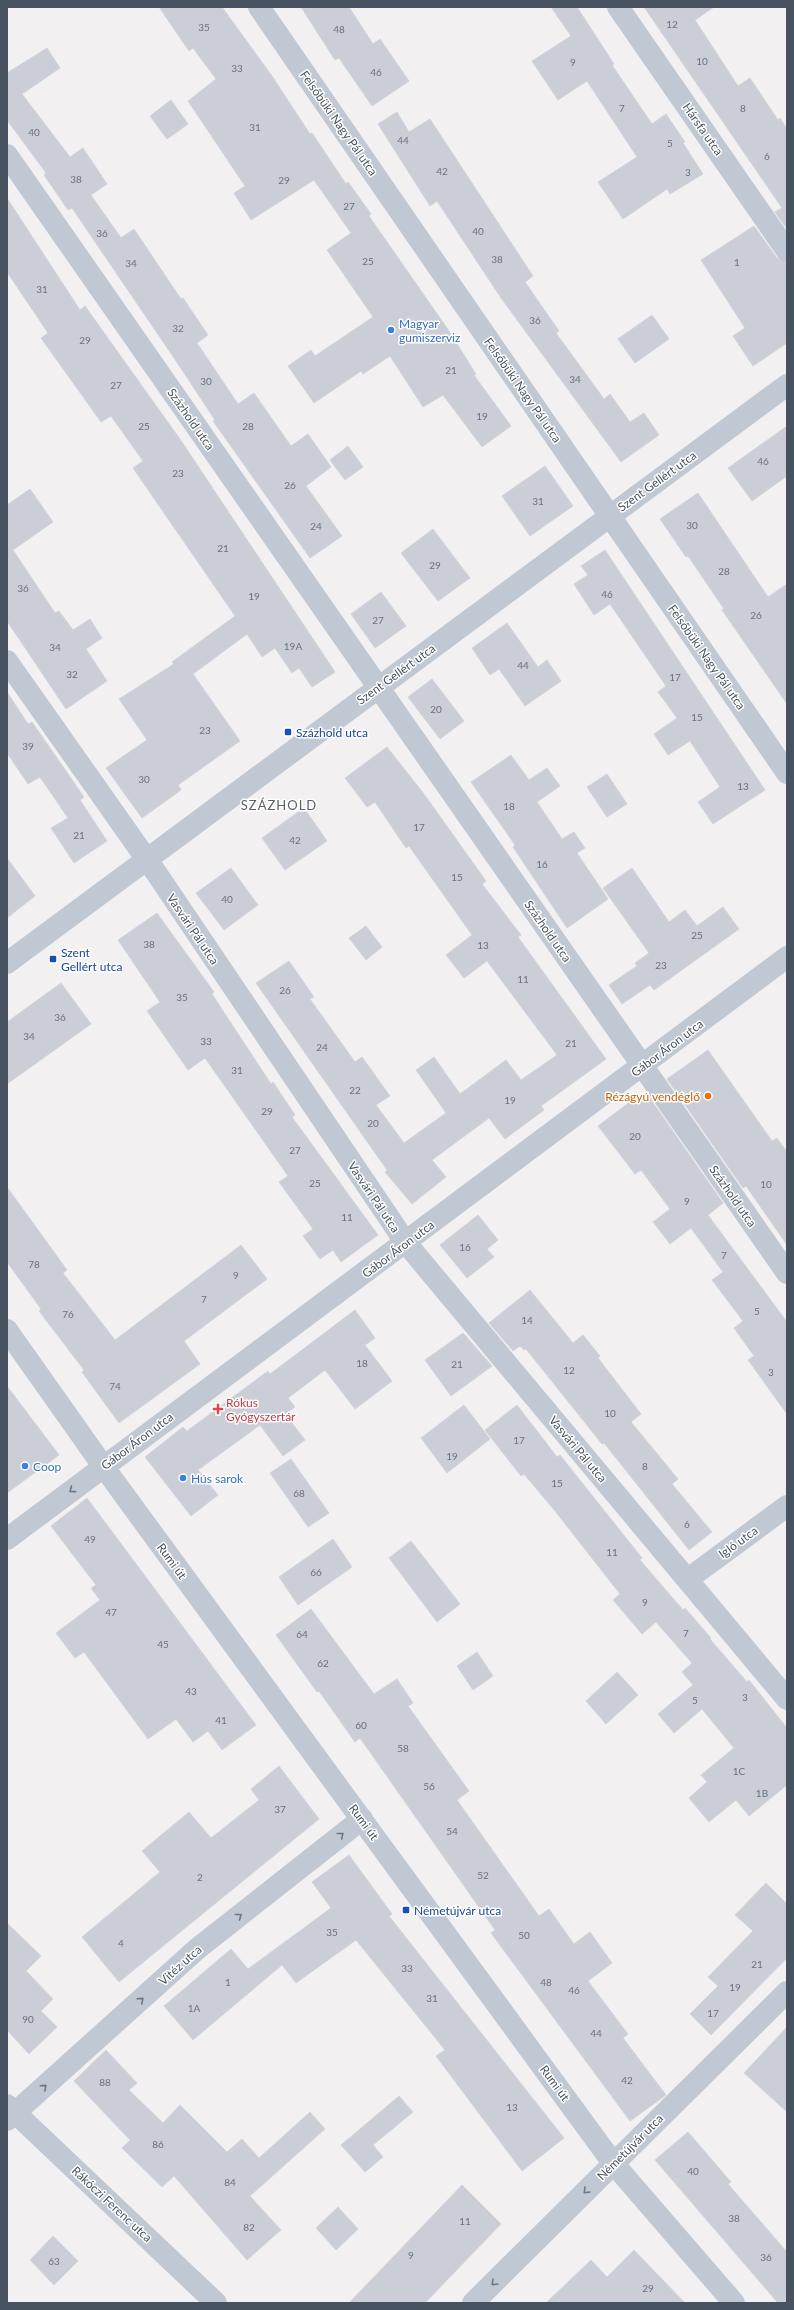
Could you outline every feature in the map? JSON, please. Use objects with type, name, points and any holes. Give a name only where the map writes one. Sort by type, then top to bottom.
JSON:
[{"type":"street","name":"Felsőbüki Nagy Pál utca","points":[[259,7],[787,774]]},
{"type":"street","name":"Hársfa utca","points":[[618,7],[787,251]]},
{"type":"street","name":"Százhold utca","points":[[7,156],[787,1273]]},
{"type":"street","name":"Szent Gellért utca","points":[[7,963],[109,889],[146,859],[787,385]]},
{"type":"street","name":"Vasvári Pál utca","points":[[7,661],[146,859],[406,1243],[787,1699]]},
{"type":"street","name":"Gábor Áron utca","points":[[7,1539],[787,958]]},
{"type":"street","name":"Rumi út","points":[[7,1330],[103,1466],[613,2163],[734,2303]]},
{"type":"street","name":"Igló utca","points":[[688,1579],[787,1506]]},
{"type":"street","name":"Vitéz utca","points":[[10,2113],[197,1949],[362,1819]]},
{"type":"street","name":"Németújvár utca","points":[[473,2303],[787,1992]]},
{"type":"street","name":"Rákóczi Ferenc utca","points":[[10,2113],[216,2303]]},
{"type":"building","points":[[159,7],[222,7],[272,76],[310,134],[312,133],[346,184],[348,182],[371,214],[369,216],[447,328],[476,374],[474,375],[511,426],[482,447],[443,395],[423,407],[390,356],[363,374],[361,371],[314,403],[288,366],[311,350],[315,356],[373,317],[327,250],[351,233],[314,180],[251,220],[234,193],[245,186],[188,101],[216,79],[193,48],[189,51]]},
{"type":"building","points":[[301,7],[349,7],[373,44],[380,39],[409,81],[372,106],[339,58],[335,60]]},
{"type":"building","points":[[551,7],[577,7],[614,64],[612,65],[652,124],[666,114],[685,142],[683,143],[703,174],[670,194],[667,189],[623,219],[598,182],[637,157],[587,81],[558,100],[532,61],[571,36]]},
{"type":"building","points":[[644,7],[714,7],[695,20],[738,86],[750,78],[778,120],[780,118],[787,129],[787,229],[775,212],[782,208]]},
{"type":"building","points":[[47,48],[60,68],[22,94],[70,157],[83,148],[107,184],[91,195],[121,238],[134,229],[181,299],[183,298],[208,335],[197,343],[238,404],[254,393],[291,446],[308,434],[331,467],[306,486],[342,536],[310,558],[213,421],[215,420],[174,358],[72,208],[68,210],[44,175],[46,173],[7,120],[7,73]]},
{"type":"building","points":[[171,100],[188,124],[167,139],[150,116]]},
{"type":"building","points":[[397,112],[409,132],[430,119],[533,276],[525,282],[559,331],[556,333],[604,399],[610,394],[630,422],[644,413],[659,435],[621,462],[501,298],[437,201],[430,206],[378,124]]},
{"type":"building","points":[[7,198],[80,310],[85,306],[182,442],[335,672],[312,687],[299,668],[292,673],[275,648],[262,657],[247,634],[193,674],[240,741],[178,785],[181,790],[142,818],[106,768],[147,740],[119,699],[174,664],[172,662],[235,616],[133,468],[143,461],[111,416],[101,422],[41,338],[48,333],[7,272]]},
{"type":"building","points":[[754,226],[777,258],[787,263],[787,343],[753,366],[733,336],[745,328],[701,260]]},
{"type":"building","points":[[652,315],[669,339],[635,363],[618,339]]},
{"type":"building","points":[[787,426],[787,476],[752,501],[728,468]]},
{"type":"building","points":[[348,446],[363,467],[345,480],[330,460]]},
{"type":"building","points":[[545,466],[573,506],[530,536],[502,496]]},
{"type":"building","points":[[30,489],[53,522],[13,550],[55,613],[59,611],[73,630],[90,619],[102,638],[86,649],[107,681],[66,709],[7,621],[7,505]]},
{"type":"building","points":[[698,493],[768,597],[787,584],[787,704],[722,610],[724,609],[688,556],[686,557],[660,519]]},
{"type":"building","points":[[433,529],[470,578],[438,601],[401,553]]},
{"type":"building","points":[[605,550],[765,790],[713,824],[698,802],[720,787],[690,741],[668,755],[654,734],[677,718],[658,692],[666,686],[610,604],[594,615],[574,584],[588,575],[581,566]]},
{"type":"building","points":[[381,592],[406,626],[375,648],[351,614]]},
{"type":"building","points":[[507,623],[538,667],[547,660],[561,681],[525,706],[499,669],[490,675],[472,648]]},
{"type":"building","points":[[432,679],[464,721],[440,739],[408,697]]},
{"type":"building","points":[[7,692],[28,724],[32,722],[84,797],[80,800],[107,841],[74,863],[51,828],[68,818],[40,777],[28,784],[7,753]]},
{"type":"building","points":[[387,747],[424,794],[486,881],[482,884],[521,935],[518,937],[606,1059],[541,1106],[544,1110],[505,1139],[489,1118],[432,1160],[446,1177],[412,1204],[385,1172],[387,1170],[256,983],[289,961],[314,997],[310,999],[355,1062],[362,1057],[390,1096],[376,1105],[404,1143],[446,1113],[416,1070],[434,1057],[460,1094],[506,1060],[521,1080],[557,1055],[487,961],[464,978],[446,955],[472,935],[409,846],[406,848],[375,802],[367,807],[345,778]]},
{"type":"building","points":[[511,755],[529,780],[547,768],[560,786],[537,802],[562,839],[574,832],[585,848],[577,853],[608,899],[567,928],[513,847],[515,845],[471,782]]},
{"type":"building","points":[[607,774],[627,804],[607,817],[587,787]]},
{"type":"building","points":[[304,808],[327,841],[285,870],[262,838]]},
{"type":"building","points":[[7,858],[35,896],[7,918]]},
{"type":"building","points":[[231,868],[258,905],[224,930],[196,893]]},
{"type":"building","points":[[632,868],[669,922],[685,910],[697,926],[723,907],[739,929],[654,990],[650,985],[622,1004],[609,985],[637,966],[635,963],[649,953],[603,888]]},
{"type":"building","points":[[157,913],[214,992],[212,994],[271,1084],[273,1082],[295,1115],[292,1117],[378,1235],[341,1262],[333,1250],[320,1259],[303,1236],[313,1229],[279,1182],[288,1176],[205,1058],[188,1070],[147,1011],[160,1002],[118,940]]},
{"type":"building","points":[[366,926],[382,947],[366,960],[349,938]]},
{"type":"building","points":[[61,983],[91,1024],[7,1084],[7,1022]]},
{"type":"building","points":[[708,1050],[772,1141],[777,1138],[787,1152],[787,1245],[746,1186],[743,1188],[667,1079]]},
{"type":"building","points":[[647,1094],[723,1203],[708,1215],[787,1322],[787,1414],[748,1360],[754,1356],[734,1328],[743,1321],[712,1280],[723,1272],[691,1228],[670,1244],[653,1222],[670,1209],[641,1170],[635,1174],[598,1126],[635,1098],[637,1101]]},
{"type":"building","points":[[7,1187],[67,1270],[63,1273],[115,1340],[241,1245],[267,1279],[184,1341],[200,1364],[119,1423],[82,1372],[84,1370],[39,1311],[41,1309],[7,1262]]},
{"type":"building","points":[[478,1215],[498,1240],[487,1249],[494,1257],[467,1278],[440,1245]]},
{"type":"building","points":[[530,1290],[573,1343],[583,1335],[600,1356],[598,1358],[641,1414],[631,1422],[678,1479],[672,1484],[712,1532],[689,1550],[604,1443],[602,1444],[526,1349],[524,1350],[520,1346],[513,1351],[489,1323]]},
{"type":"building","points":[[355,1310],[375,1338],[365,1345],[392,1381],[355,1409],[325,1370],[288,1398],[295,1407],[285,1414],[305,1440],[283,1456],[260,1425],[198,1470],[218,1495],[191,1516],[145,1457],[183,1427],[187,1431],[268,1371],[270,1374]]},
{"type":"building","points":[[463,1333],[492,1366],[451,1396],[425,1360]]},
{"type":"building","points":[[7,1386],[59,1455],[7,1493]]},
{"type":"building","points":[[464,1405],[490,1439],[447,1473],[421,1438]]},
{"type":"building","points":[[517,1405],[557,1457],[560,1455],[642,1558],[640,1560],[683,1610],[685,1608],[747,1682],[749,1680],[787,1728],[787,1785],[749,1816],[736,1800],[709,1822],[689,1798],[707,1782],[701,1775],[734,1748],[702,1709],[674,1733],[658,1714],[693,1685],[682,1672],[692,1663],[656,1622],[642,1634],[613,1600],[620,1594],[555,1511],[524,1474],[521,1476],[485,1430]]},
{"type":"building","points":[[291,1459],[329,1513],[308,1527],[270,1473]]},
{"type":"building","points":[[87,1498],[256,1725],[222,1750],[208,1731],[193,1742],[176,1719],[148,1739],[84,1652],[75,1658],[56,1633],[100,1600],[91,1588],[96,1585],[51,1526]]},
{"type":"building","points":[[333,1539],[352,1567],[298,1605],[279,1577]]},
{"type":"building","points":[[411,1541],[460,1604],[437,1622],[389,1558]]},
{"type":"building","points":[[311,1609],[374,1694],[397,1679],[413,1703],[408,1706],[469,1791],[457,1800],[539,1916],[549,1909],[574,1944],[590,1932],[612,1963],[588,1981],[628,2034],[623,2038],[666,2095],[630,2121],[491,1933],[495,1930],[360,1738],[355,1742],[319,1691],[317,1692],[276,1635]]},
{"type":"building","points":[[477,1652],[493,1676],[473,1690],[457,1666]]},
{"type":"building","points":[[617,1672],[638,1695],[606,1724],[586,1701]]},
{"type":"building","points":[[279,1766],[319,1819],[119,1982],[82,1937],[160,1872],[142,1851],[189,1812],[211,1838],[259,1800],[251,1789]]},
{"type":"building","points":[[349,1855],[392,1914],[389,1916],[564,2138],[522,2171],[436,2056],[445,2050],[356,1940],[296,1983],[282,1965],[193,2040],[164,2006],[231,1949],[248,1969],[331,1908],[312,1882]]},
{"type":"building","points":[[766,1883],[787,1904],[787,1958],[711,2035],[690,2014],[718,1986],[708,1977],[753,1931],[735,1915]]},
{"type":"building","points":[[7,1923],[41,1956],[26,1971],[53,1999],[41,2011],[57,2027],[29,2054],[7,2030]]},
{"type":"building","points":[[787,2027],[787,2112],[744,2073]]},
{"type":"building","points":[[106,2050],[137,2083],[129,2090],[163,2123],[180,2105],[227,2152],[242,2139],[259,2158],[310,2112],[325,2129],[250,2196],[281,2230],[247,2260],[174,2176],[162,2187],[122,2148],[130,2140],[74,2081]]},
{"type":"building","points":[[399,2096],[413,2112],[373,2145],[383,2157],[365,2172],[341,2145]]},
{"type":"building","points":[[688,2132],[731,2182],[728,2184],[787,2252],[787,2303],[778,2303],[655,2160]]},
{"type":"building","points":[[462,2185],[501,2224],[425,2303],[349,2303]]},
{"type":"building","points":[[338,2207],[358,2229],[336,2250],[316,2228]]},
{"type":"building","points":[[53,2236],[78,2261],[54,2285],[30,2260]]},
{"type":"building","points":[[634,2250],[685,2303],[546,2303],[591,2260],[607,2277]]},
{"type":"place","name":"Magyar gumiszerviz","points":[[391,330]]},
{"type":"place","name":"Százhold utca","points":[[288,732]]},
{"type":"place","name":"Szent Gellért utca","points":[[53,959]]},
{"type":"place","name":"Rézágyú vendéglő","points":[[708,1096]]},
{"type":"place","name":"Rókus Gyógyszertár","points":[[218,1409]]},
{"type":"place","name":"Coop","points":[[25,1466]]},
{"type":"place","name":"Hús sarok","points":[[183,1478]]},
{"type":"place","name":"Németújvár utca","points":[[406,1910]]},
{"type":"district","name":"SZÁZHOLD","points":[[279,805]]}]
